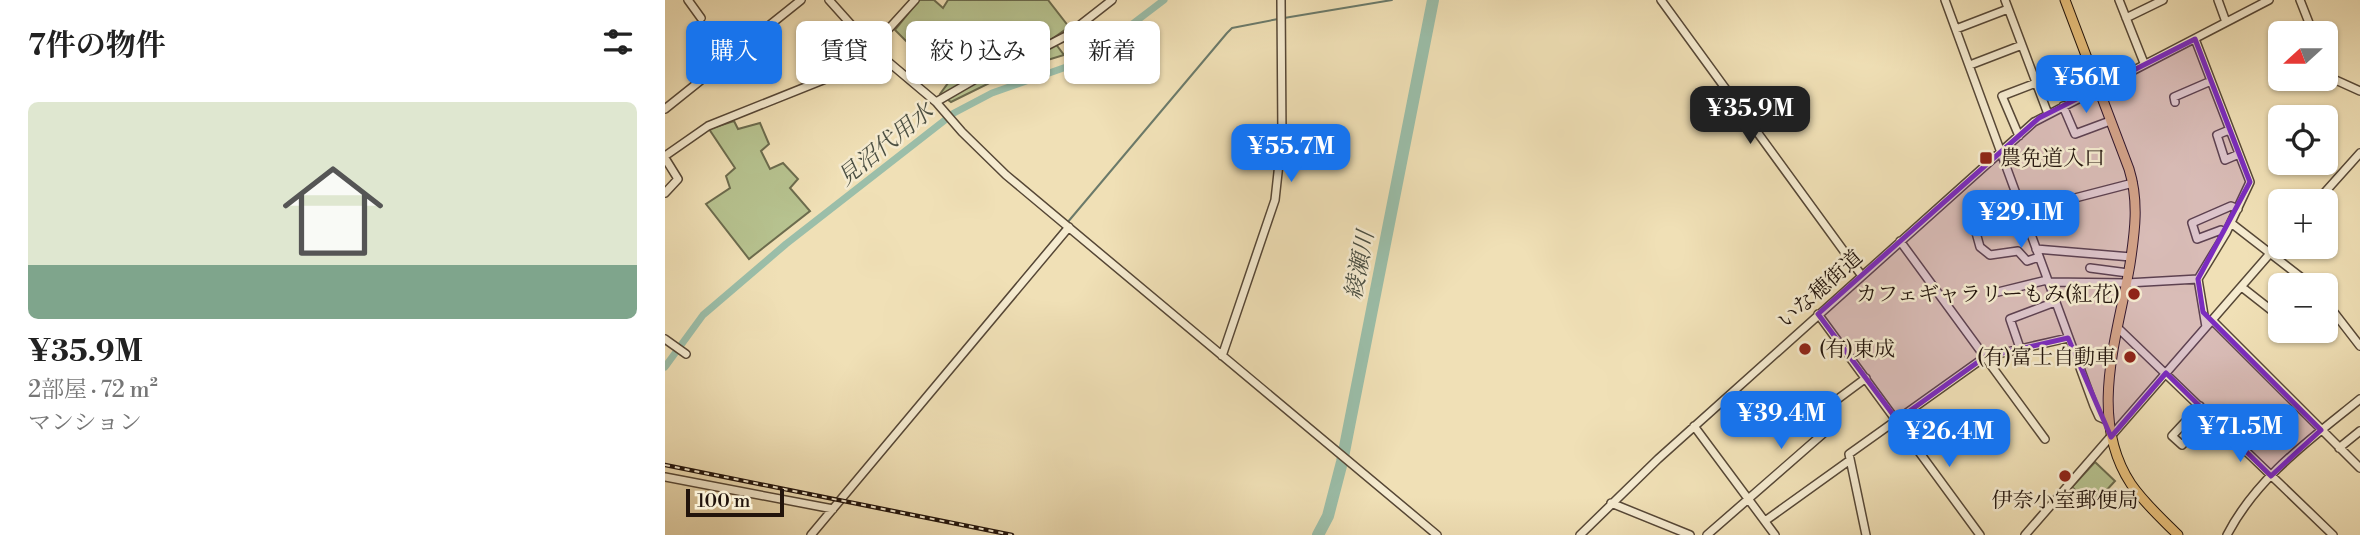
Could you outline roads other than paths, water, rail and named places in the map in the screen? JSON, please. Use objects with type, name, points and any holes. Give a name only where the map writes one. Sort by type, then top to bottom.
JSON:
[{"type":"main road","points":[[2065,0],[2133,183],[2136,208],[2131,257],[2107,396],[2111,437],[2133,486],[2177,535]]},
{"type":"street","points":[[688,0],[701,18]]},
{"type":"street","points":[[665,109],[801,0]]},
{"type":"street","points":[[829,0],[848,21]]},
{"type":"street","points":[[892,27],[915,0]]},
{"type":"street","points":[[936,102],[1012,58],[1035,52],[1066,36],[1112,0]]},
{"type":"street","points":[[1222,356],[1275,200],[1282,136],[1281,0]]},
{"type":"street","points":[[1661,0],[1861,276]]},
{"type":"street","points":[[1945,0],[2099,417],[2108,421]]},
{"type":"street","points":[[2005,0],[2047,114]]},
{"type":"street","points":[[2119,0],[2144,63]]},
{"type":"street","points":[[2126,18],[2163,0]]},
{"type":"street","points":[[2218,0],[2226,22]]},
{"type":"street","name":"いな穂街道","points":[[1580,535],[1611,503],[1818,314],[2000,152],[2047,114],[2269,0]]},
{"type":"street","points":[[2300,0],[2308,21]]},
{"type":"street","points":[[1956,29],[2008,9]]},
{"type":"street","points":[[2195,38],[2250,182],[2226,233],[2198,279],[2209,323],[2360,468]]},
{"type":"street","points":[[1970,65],[2022,45]]},
{"type":"street","points":[[892,65],[947,112],[953,122],[1006,175],[1437,535]]},
{"type":"street","points":[[2175,102],[2174,97],[2211,81]]},
{"type":"street","points":[[2338,81],[2360,91]]},
{"type":"street","points":[[2019,136],[2003,96],[2036,83]]},
{"type":"street","points":[[665,193],[678,179],[665,157],[708,126],[815,84]]},
{"type":"street","points":[[2063,106],[2075,134],[2110,121]]},
{"type":"street","points":[[2229,130],[2217,135],[2225,160],[2239,155]]},
{"type":"street","points":[[2328,189],[2360,153]]},
{"type":"street","points":[[2048,205],[2133,183]]},
{"type":"street","points":[[2226,233],[2221,230],[2197,239],[2192,223],[2231,206],[2238,209]]},
{"type":"street","points":[[2231,223],[2268,251]]},
{"type":"street","points":[[811,535],[1069,227]]},
{"type":"street","points":[[1975,229],[1980,247],[1990,255],[2018,251],[2027,261],[2037,253],[2131,257]]},
{"type":"street","points":[[1900,241],[2045,439]]},
{"type":"street","points":[[2025,535],[2268,257]]},
{"type":"street","points":[[2278,259],[2296,273]]},
{"type":"street","points":[[2090,268],[2127,278]]},
{"type":"street","points":[[1998,292],[2047,281],[2198,279]]},
{"type":"street","points":[[2243,288],[2268,308]]},
{"type":"street","points":[[2020,348],[2010,319],[2055,302]]},
{"type":"street","points":[[1818,314],[1980,535]]},
{"type":"street","points":[[2338,317],[2360,345]]},
{"type":"street","points":[[2118,328],[2333,535]]},
{"type":"street","points":[[1866,535],[1849,454],[1985,357],[2069,338]]},
{"type":"street","points":[[668,342],[683,352]]},
{"type":"street","points":[[1823,410],[1866,378]]},
{"type":"street","points":[[2227,535],[2244,508],[2271,476],[2321,430],[2357,402],[2360,412]]},
{"type":"street","points":[[2200,406],[2172,436],[2182,445],[2210,415]]},
{"type":"street","points":[[1707,535],[1833,425]]},
{"type":"street","points":[[1694,426],[1775,535]]},
{"type":"street","points":[[2339,448],[2360,431]]},
{"type":"street","points":[[1765,521],[1850,460]]},
{"type":"street","points":[[665,477],[833,509]]},
{"type":"street","points":[[1611,503],[1690,535]]},
{"type":"waterway","name":"見沼代用水","points":[[665,367],[703,315],[786,244],[954,113],[992,93],[1072,65],[1110,41],[1164,0]]},
{"type":"waterway","points":[[1284,18],[1392,0]]},
{"type":"waterway","name":"綾瀬川","points":[[1318,535],[1328,516],[1342,462],[1433,0]]},
{"type":"waterway","points":[[1067,223],[1232,28],[1278,19]]},
{"type":"waterway","points":[[944,371],[1064,227]]},
{"type":"railway","points":[[665,465],[1012,535]]},
{"type":"place","name":"農免道入口","points":[[1986,158]]},
{"type":"place","name":"カフェギャラリーもみ(紅花)","points":[[2134,294]]},
{"type":"place","name":"(有)東成","points":[[1805,349]]},
{"type":"place","name":"(有)富士自動車","points":[[2130,357]]},
{"type":"place","name":"伊奈小室郵便局","points":[[2065,476]]}]
